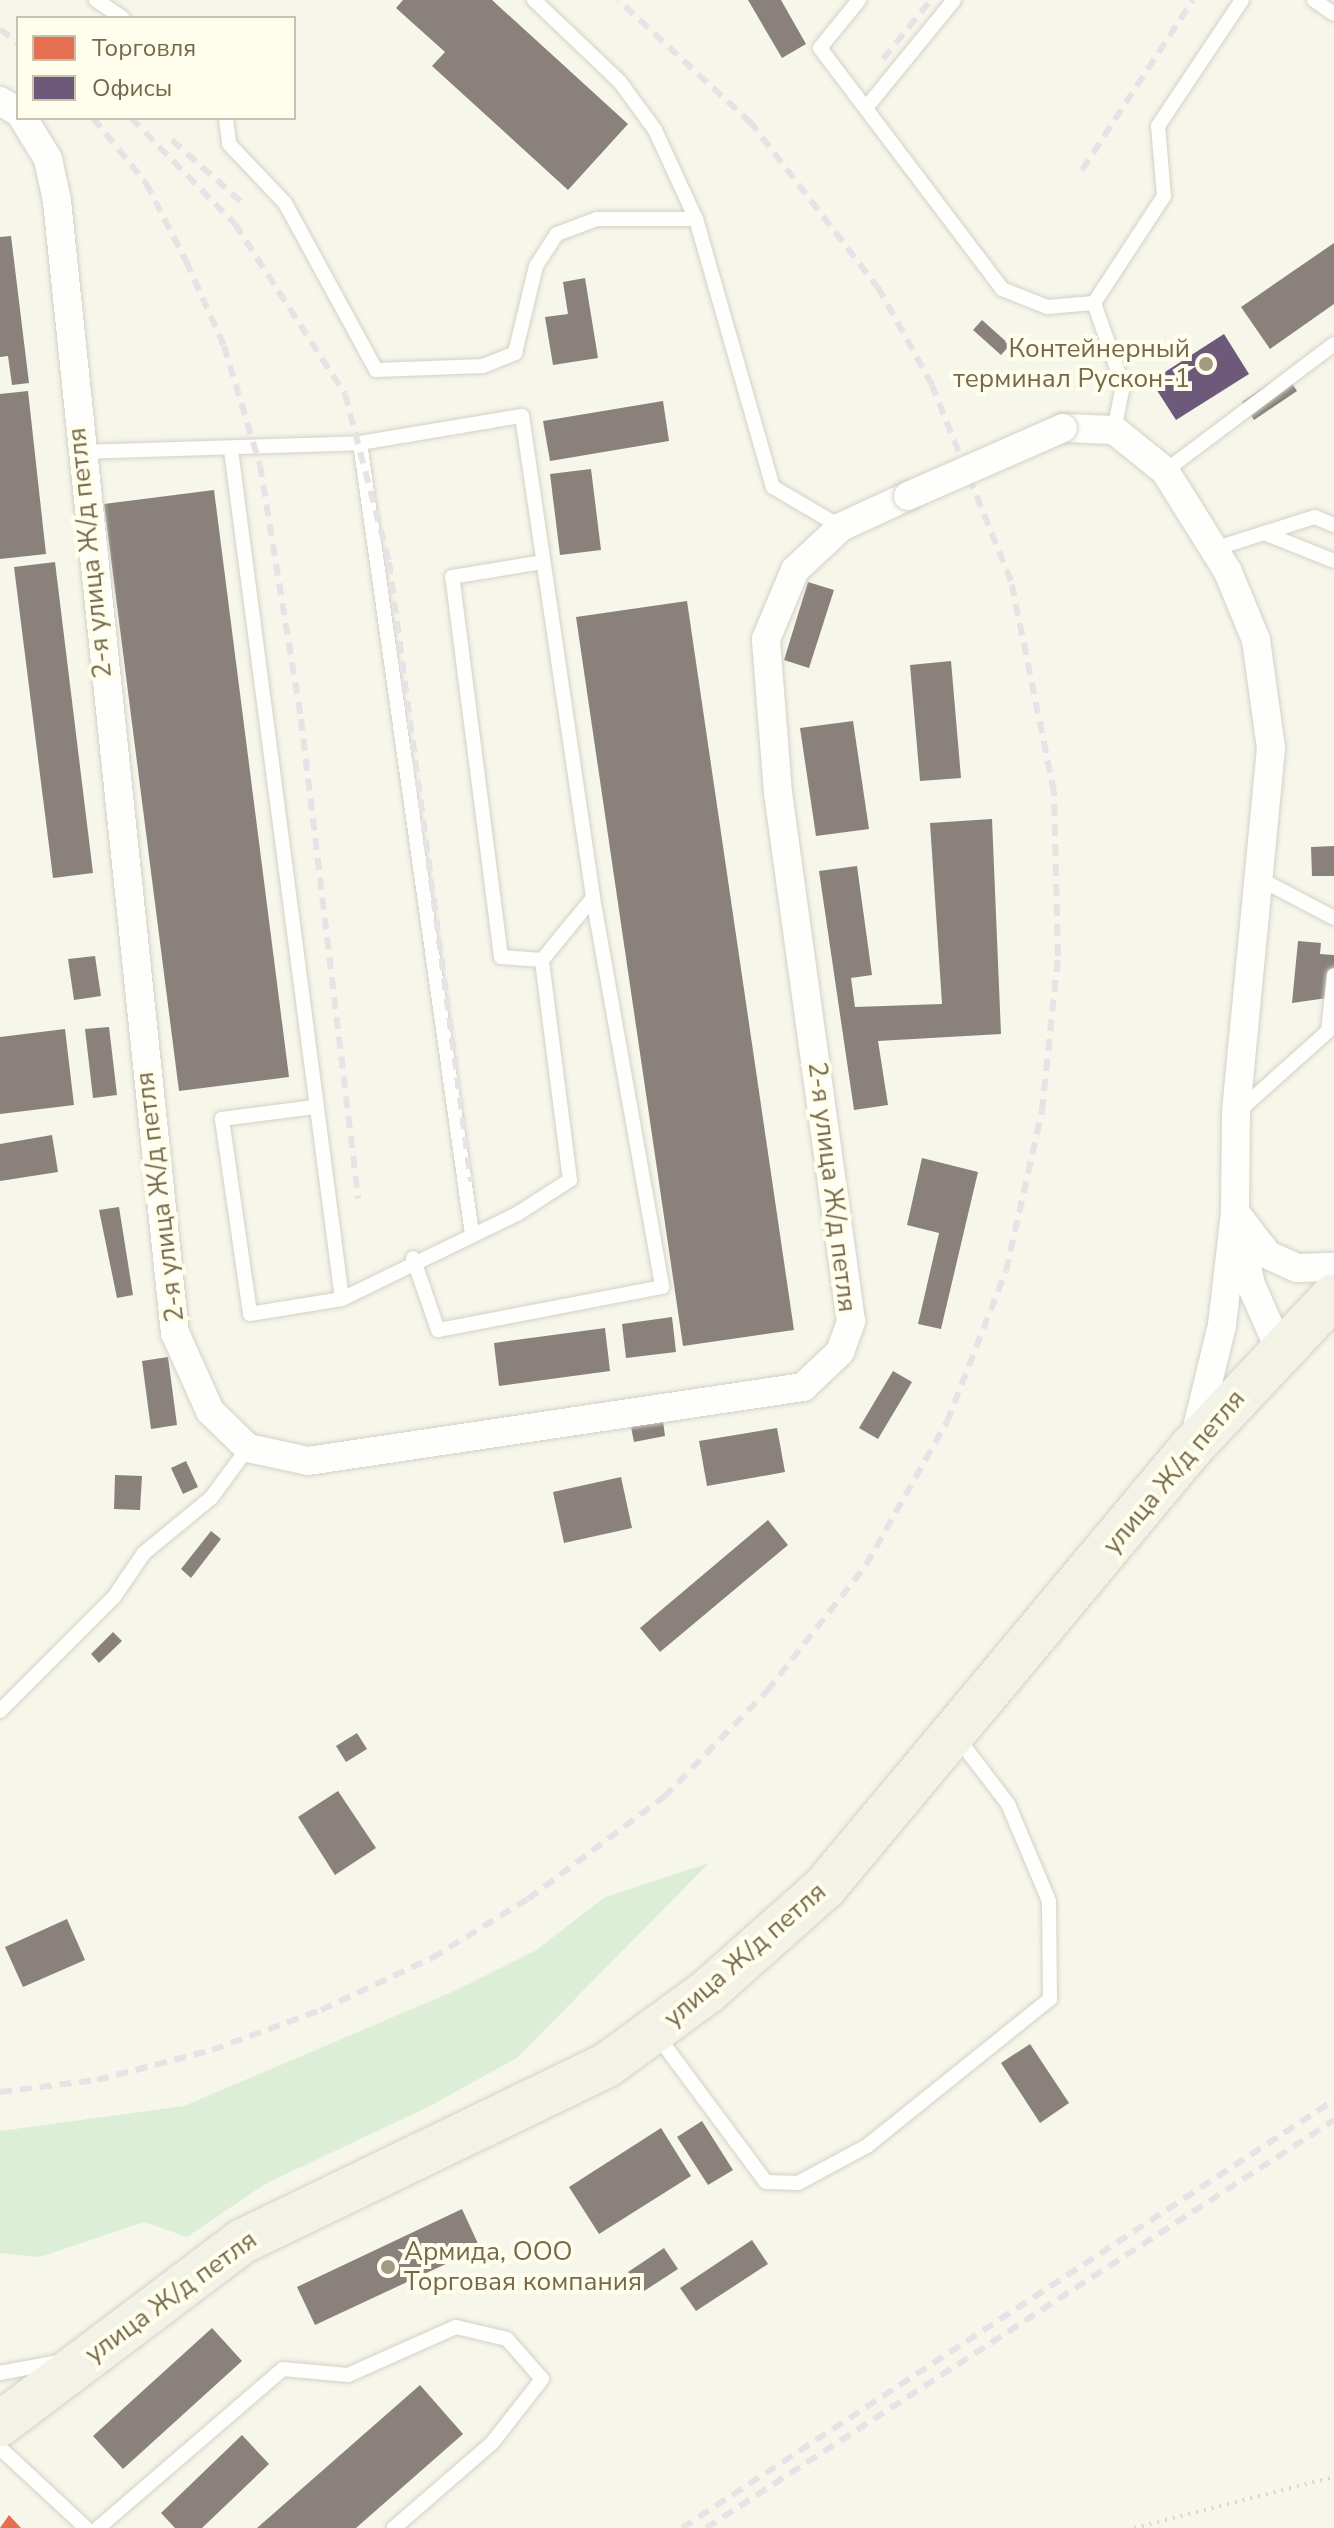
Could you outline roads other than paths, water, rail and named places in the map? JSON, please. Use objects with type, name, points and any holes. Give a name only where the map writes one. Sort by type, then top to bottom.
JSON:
[{"type":"main road","name":"улица Ж/д петля","points":[[0,2424],[243,2241],[502,2118],[656,2034],[825,1887],[955,1735],[1192,1447],[1279,1348],[1334,1296]]},
{"type":"street","name":"2-я улица Ж/д петля","points":[[24,120],[48,159],[57,201],[79,452],[175,1333],[210,1411],[248,1448],[308,1461],[803,1387],[840,1352],[851,1321],[778,793],[766,639],[795,570],[841,527],[1063,428],[1114,430]]},
{"type":"street","points":[[1114,430],[1165,471],[1214,549],[1256,640],[1271,748],[1262,880],[1236,1113],[1235,1212],[1222,1325],[1192,1447]]},
{"type":"street","points":[[1235,1212],[1268,1255],[1297,1268],[1334,1267]]},
{"type":"street","points":[[1235,1212],[1251,1285],[1279,1348]]},
{"type":"lane","points":[[96,0],[120,16]]},
{"type":"lane","points":[[534,0],[646,118],[696,219],[773,487],[841,527]]},
{"type":"lane","points":[[859,0],[820,48],[1002,289],[1047,307],[1094,303]]},
{"type":"lane","points":[[866,108],[954,0]]},
{"type":"lane","points":[[1094,303],[1164,196],[1158,126],[1242,0]]},
{"type":"lane","points":[[1314,0],[1334,14]]},
{"type":"lane","points":[[226,120],[229,144],[285,203],[376,370],[483,366],[515,353],[536,266],[557,234],[597,219],[696,219]]},
{"type":"lane","points":[[1094,303],[1123,386],[1114,430]]},
{"type":"lane","points":[[1165,471],[1334,344]]},
{"type":"lane","points":[[79,452],[231,450],[360,443],[522,416],[593,898],[662,1287],[438,1330],[413,1258]]},
{"type":"lane","points":[[360,443],[472,1234]]},
{"type":"lane","points":[[231,450],[314,1107],[342,1299]]},
{"type":"lane","points":[[1214,549],[1315,517],[1334,525]]},
{"type":"lane","points":[[1264,533],[1334,561]]},
{"type":"lane","points":[[542,960],[501,957],[452,577],[543,562]]},
{"type":"lane","points":[[1262,880],[1334,918]]},
{"type":"lane","points":[[314,1107],[222,1119],[250,1314],[342,1299],[413,1258],[472,1234],[570,1180],[542,960],[593,898]]},
{"type":"lane","points":[[1236,1113],[1328,1031],[1334,975]]},
{"type":"lane","points":[[0,1711],[114,1597],[144,1553],[211,1498],[248,1448]]},
{"type":"lane","points":[[656,2034],[766,2182],[798,2183],[867,2146],[1050,1999],[1049,1901],[1008,1804],[955,1735]]},
{"type":"lane","points":[[98,2528],[283,2369],[348,2375],[456,2327],[507,2339],[542,2379],[492,2443],[394,2528]]},
{"type":"lane","points":[[0,2373],[87,2357]]},
{"type":"lane","points":[[0,2448],[86,2528]]},
{"type":"railway","points":[[0,2092],[97,2080],[212,2050],[321,2010],[432,1958],[528,1899],[664,1797],[767,1691],[866,1565],[947,1422],[1006,1271],[1042,1111],[1058,956],[1054,792],[1011,581],[932,385],[879,289],[751,123],[618,0]]},
{"type":"railway","points":[[883,59],[931,0]]},
{"type":"railway","points":[[1082,170],[1193,0]]},
{"type":"railway","points":[[0,29],[16,41]]},
{"type":"railway","points":[[95,120],[146,183],[186,261],[224,346],[260,465],[301,719],[358,1199]]},
{"type":"railway","points":[[133,120],[235,224],[345,394],[389,562],[471,1182]]},
{"type":"railway","points":[[172,140],[245,205]]},
{"type":"railway","points":[[682,2528],[1334,2100]]},
{"type":"railway","points":[[706,2528],[1334,2120]]},
{"type":"place","name":"Контейнерный терминал Рускон-1","points":[[1206,364]]},
{"type":"place","name":"Армида, ООО Торговая компания","points":[[388,2267]]}]
